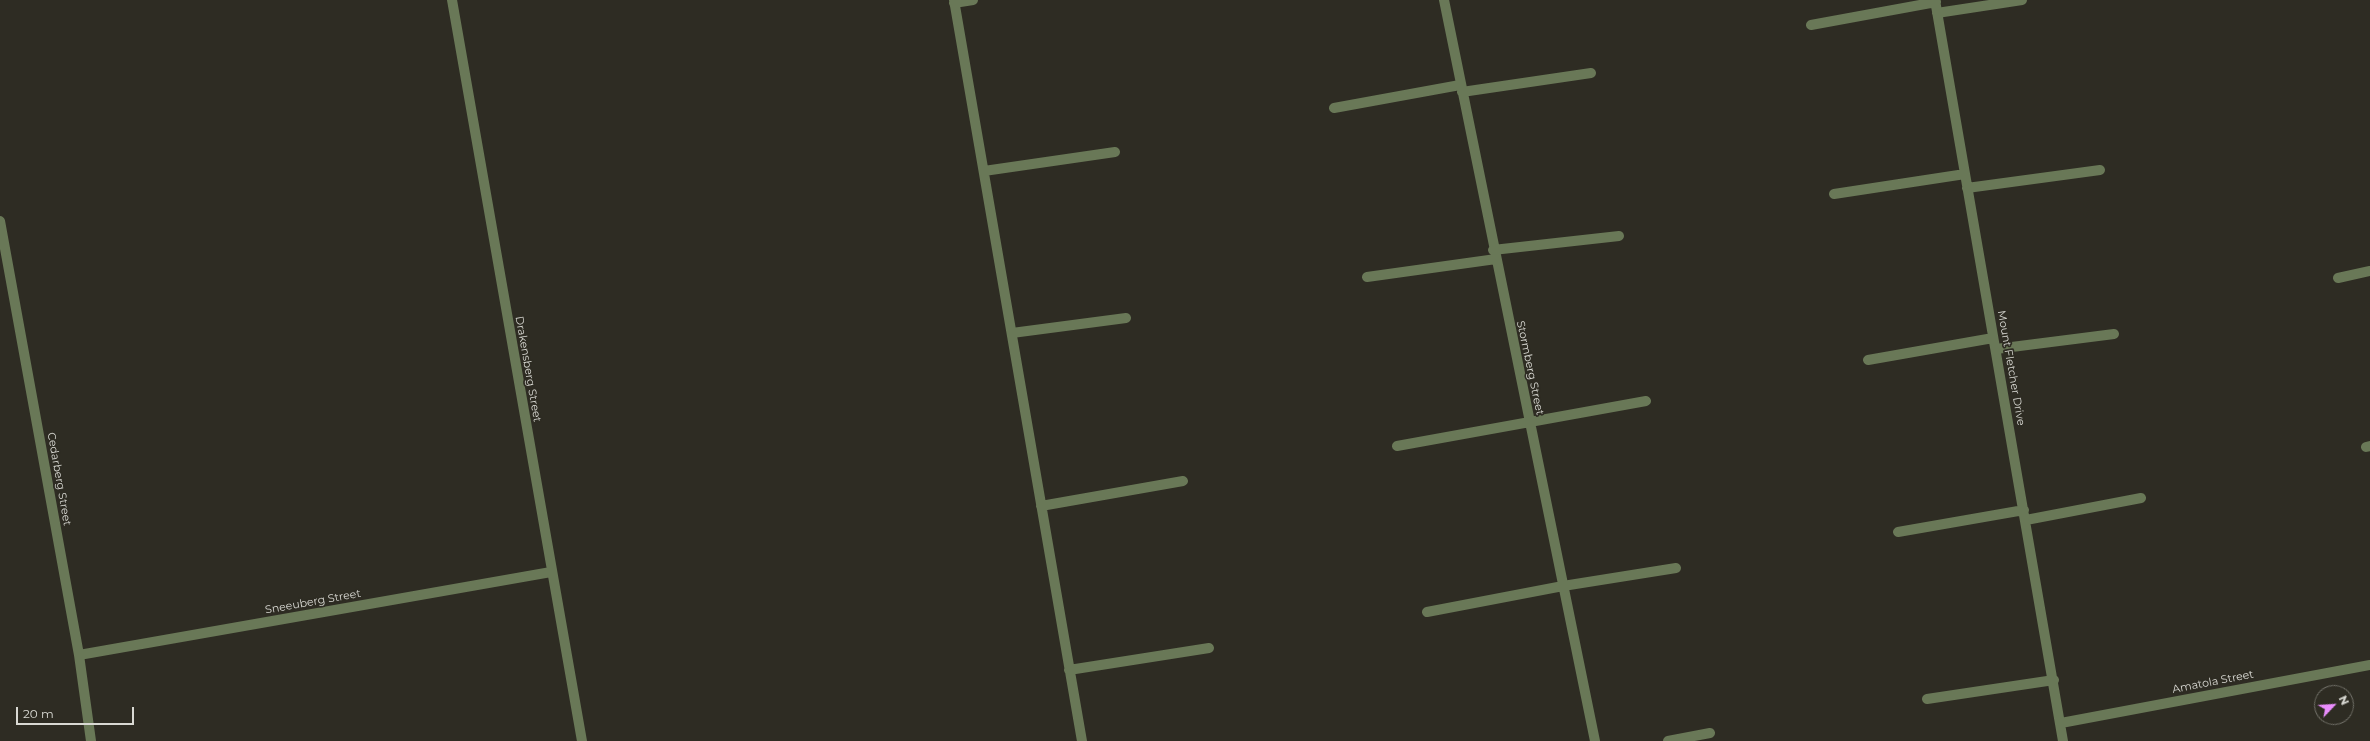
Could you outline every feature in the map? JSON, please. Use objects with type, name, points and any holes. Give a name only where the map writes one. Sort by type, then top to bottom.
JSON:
[{"type":"street","name":"Drakensberg Street","points":[[452,0],[551,572],[582,741]]},
{"type":"street","points":[[973,0],[954,2],[1082,741]]},
{"type":"street","name":"Stormberg Street","points":[[1444,0],[1494,254],[1595,741]]},
{"type":"street","points":[[1937,14],[2022,0]]},
{"type":"street","points":[[1811,25],[1936,1]]},
{"type":"street","name":"Mount Fletcher Drive","points":[[1936,1],[1993,338],[2054,680],[2063,741]]},
{"type":"street","points":[[1334,108],[1461,88],[1591,73]]},
{"type":"street","points":[[984,171],[1115,152]]},
{"type":"street","points":[[1967,188],[2100,170]]},
{"type":"street","points":[[1834,194],[1965,174]]},
{"type":"street","name":"Cedarberg Street","points":[[0,221],[79,655],[91,741]]},
{"type":"street","points":[[1367,277],[1494,254],[1619,236]]},
{"type":"street","points":[[2338,278],[2370,271]]},
{"type":"street","points":[[1012,333],[1126,318]]},
{"type":"street","points":[[1996,349],[2114,334]]},
{"type":"street","points":[[1868,360],[1993,338]]},
{"type":"street","points":[[1397,446],[1646,401]]},
{"type":"street","points":[[1041,506],[1183,481]]},
{"type":"street","points":[[1898,532],[2141,498]]},
{"type":"street","points":[[1427,612],[1563,586],[1676,568]]},
{"type":"street","name":"Sneeuberg Street","points":[[79,655],[551,572]]},
{"type":"street","points":[[1069,670],[1209,648]]},
{"type":"street","name":"Amatola Street","points":[[2061,723],[2370,665]]},
{"type":"street","points":[[1927,699],[2054,680]]},
{"type":"street","points":[[1668,741],[1710,733]]}]
